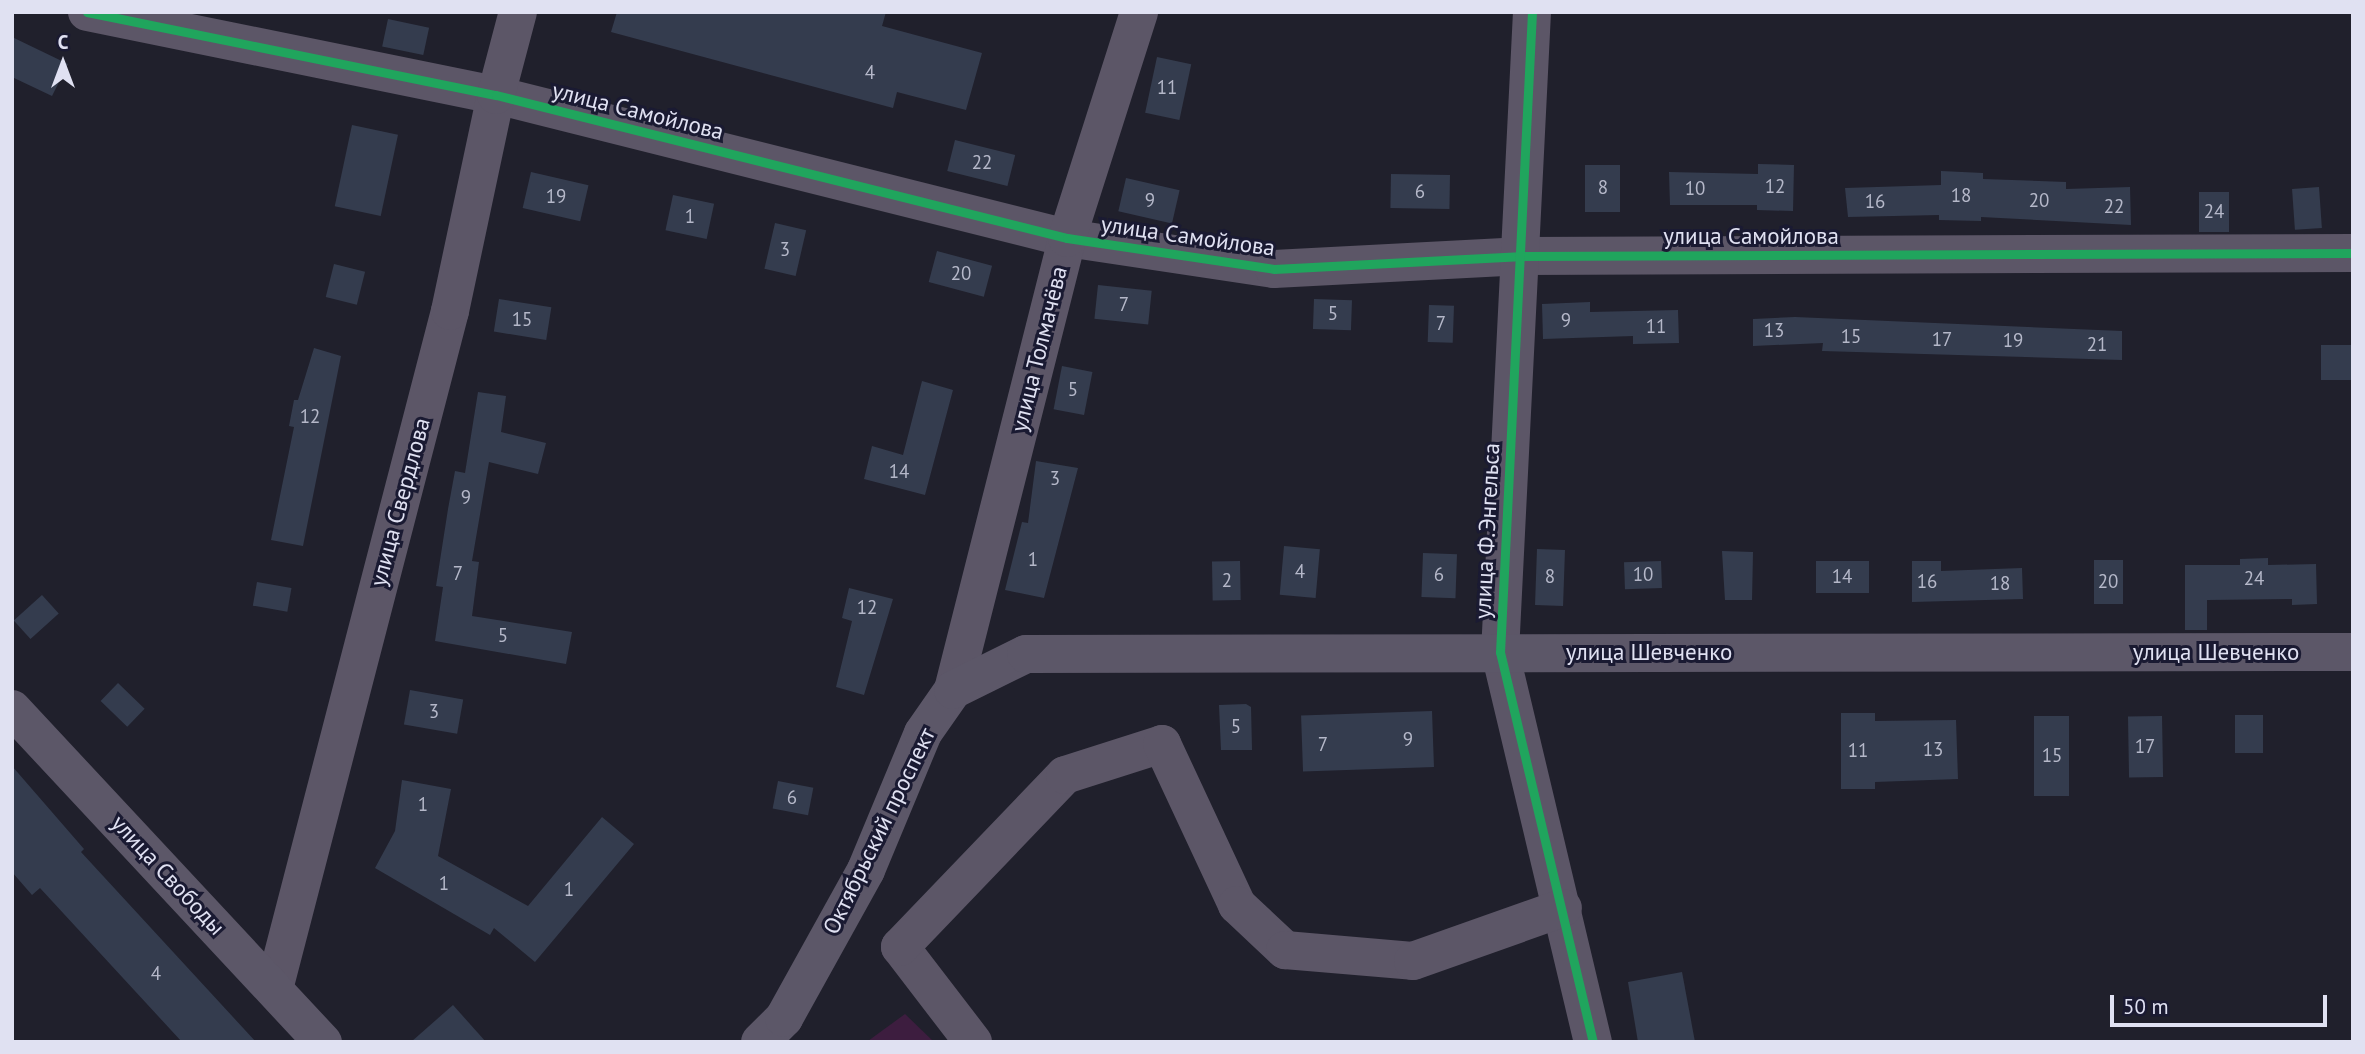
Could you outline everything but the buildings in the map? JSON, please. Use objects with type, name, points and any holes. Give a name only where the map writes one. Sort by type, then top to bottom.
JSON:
[{"type":"main road","name":"улица Шевченко","points":[[953,690],[1026,654],[2353,652]]},
{"type":"main road","name":"Октябрьский проспект","points":[[760,1042],[784,1018],[866,870],[923,733],[953,690]]},
{"type":"main road","name":"улица Свободы","points":[[12,709],[323,1042]]},
{"type":"street","name":"улица Самойлова","points":[[87,12],[496,95],[1067,238],[1273,269],[1519,256],[2353,254]]},
{"type":"street","name":"улица Свердлова","points":[[274,989],[450,311],[496,95],[518,12]]},
{"type":"street","name":"улица Толмачёва","points":[[953,690],[1067,238],[1139,12]]},
{"type":"street","name":"улица Ф.Энгельса","points":[[1532,12],[1500,652],[1593,1042]]},
{"type":"street","points":[[974,1042],[900,947],[1065,775],[1162,744],[1237,905],[1285,950],[1413,961],[1563,908]]},
{"type":"shaded area","points":[[905,1014],[934,1042],[868,1041]]},
{"type":"cycle path","points":[[87,12],[496,95],[1067,238],[1274,269],[1519,256],[2353,253]]},
{"type":"cycle path","points":[[1532,12],[1500,652],[1593,1042]]}]
